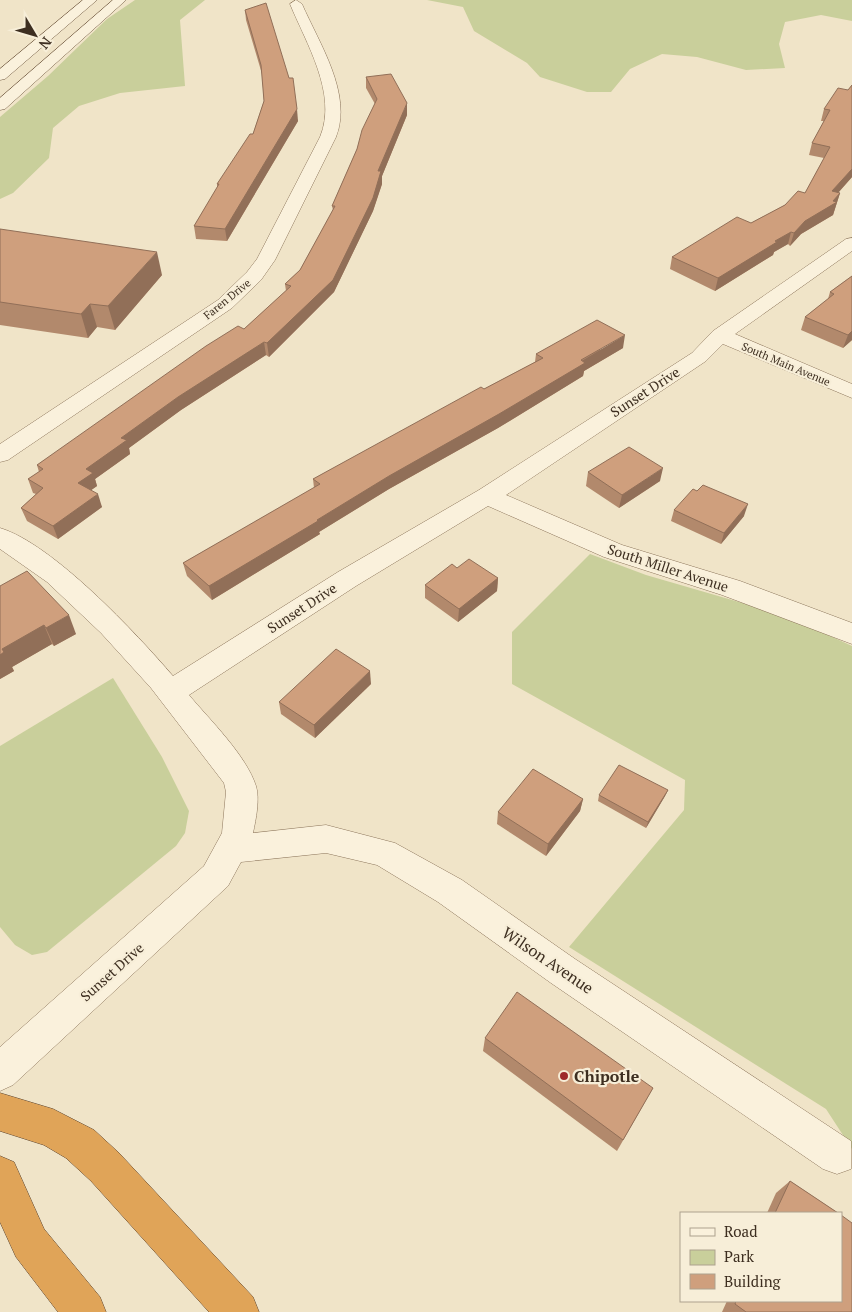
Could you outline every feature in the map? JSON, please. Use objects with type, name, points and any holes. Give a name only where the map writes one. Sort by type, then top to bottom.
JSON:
[{"type":"highway","points":[[0,1112],[53,1128],[80,1144],[105,1167],[238,1312]]},
{"type":"highway","points":[[0,1176],[30,1243],[85,1312]]},
{"type":"street","points":[[0,76],[91,0]]},
{"type":"street","points":[[0,106],[120,0]]},
{"type":"street","name":"Faren Drive","points":[[0,455],[225,304],[243,288],[264,264],[328,137],[334,117],[333,101],[323,69],[296,4]]},
{"type":"street","name":"Sunset Drive","points":[[0,1072],[216,876],[234,848],[241,820],[241,788],[224,761],[171,692],[347,580],[487,496],[699,357],[720,335],[852,243]]},
{"type":"street","name":"South Main Avenue","points":[[720,335],[852,392]]},
{"type":"street","name":"South Miller Avenue","points":[[487,496],[613,551],[731,588],[852,634]]},
{"type":"street","points":[[0,538],[59,578],[144,662],[171,692]]},
{"type":"street","name":"Wilson Avenue","points":[[234,848],[326,839],[384,853],[450,891],[563,971],[838,1154]]},
{"type":"green space","points":[[135,0],[205,0],[180,20],[185,86],[120,93],[79,106],[53,128],[49,158],[13,193],[0,199],[0,117],[48,76],[107,19]]},
{"type":"green space","points":[[427,0],[852,0],[852,21],[821,15],[785,22],[779,44],[785,68],[746,70],[697,57],[662,54],[630,69],[611,92],[587,92],[540,77],[527,63],[474,31],[463,7]]},
{"type":"green space","points":[[590,554],[646,575],[787,616],[852,646],[852,1149],[826,1109],[569,947],[684,810],[685,780],[512,684],[512,632]]},
{"type":"green space","points":[[113,678],[162,757],[189,811],[185,833],[176,846],[47,952],[32,955],[15,945],[0,927],[0,746]]},
{"type":"building","points":[[266,3],[289,78],[293,78],[297,109],[225,229],[194,226],[219,184],[217,184],[250,134],[253,134],[264,101],[261,65],[245,10]]},
{"type":"building","points":[[391,74],[407,103],[378,171],[381,171],[373,198],[333,280],[267,343],[264,342],[178,397],[121,438],[127,440],[86,469],[93,473],[78,483],[98,494],[53,526],[21,508],[43,488],[28,479],[43,469],[37,465],[206,346],[238,326],[244,329],[291,286],[285,284],[300,270],[335,206],[332,206],[357,149],[362,130],[377,99],[366,77]]},
{"type":"building","points":[[852,85],[852,169],[832,191],[840,193],[833,201],[837,202],[805,221],[794,233],[791,232],[775,241],[777,242],[718,278],[672,257],[737,217],[751,223],[785,205],[798,191],[805,193],[830,147],[812,143],[830,110],[824,109],[838,88],[848,90]]},
{"type":"building","points":[[0,229],[157,252],[108,306],[90,304],[81,314],[0,302]]},
{"type":"building","points":[[852,276],[852,331],[848,335],[805,317],[834,294],[830,292]]},
{"type":"building","points":[[597,320],[625,335],[581,360],[585,363],[389,476],[209,586],[183,563],[320,484],[313,479],[481,387],[484,389],[543,358],[536,354]]},
{"type":"building","points":[[629,447],[663,468],[622,495],[588,472]]},
{"type":"building","points":[[703,485],[748,504],[724,533],[674,510],[693,489],[697,491]]},
{"type":"building","points":[[469,559],[498,578],[459,609],[425,585],[452,564],[457,568]]},
{"type":"building","points":[[27,571],[69,615],[46,628],[44,625],[2,649],[4,652],[0,655],[0,586]]},
{"type":"building","points":[[336,649],[370,671],[314,725],[279,702]]},
{"type":"building","points":[[619,765],[668,790],[648,822],[599,795]]},
{"type":"building","points":[[533,769],[583,799],[548,844],[498,812]]},
{"type":"building","name":"Chipotle","points":[[517,992],[653,1088],[623,1140],[485,1038]]},
{"type":"building","points":[[790,1181],[836,1212],[775,1212]]},
{"type":"building","points":[[842,1216],[852,1223],[852,1312],[746,1312],[735,1304],[736,1302],[842,1302]]},
{"type":"place","name":"Chipotle","points":[[564,1076]]}]
